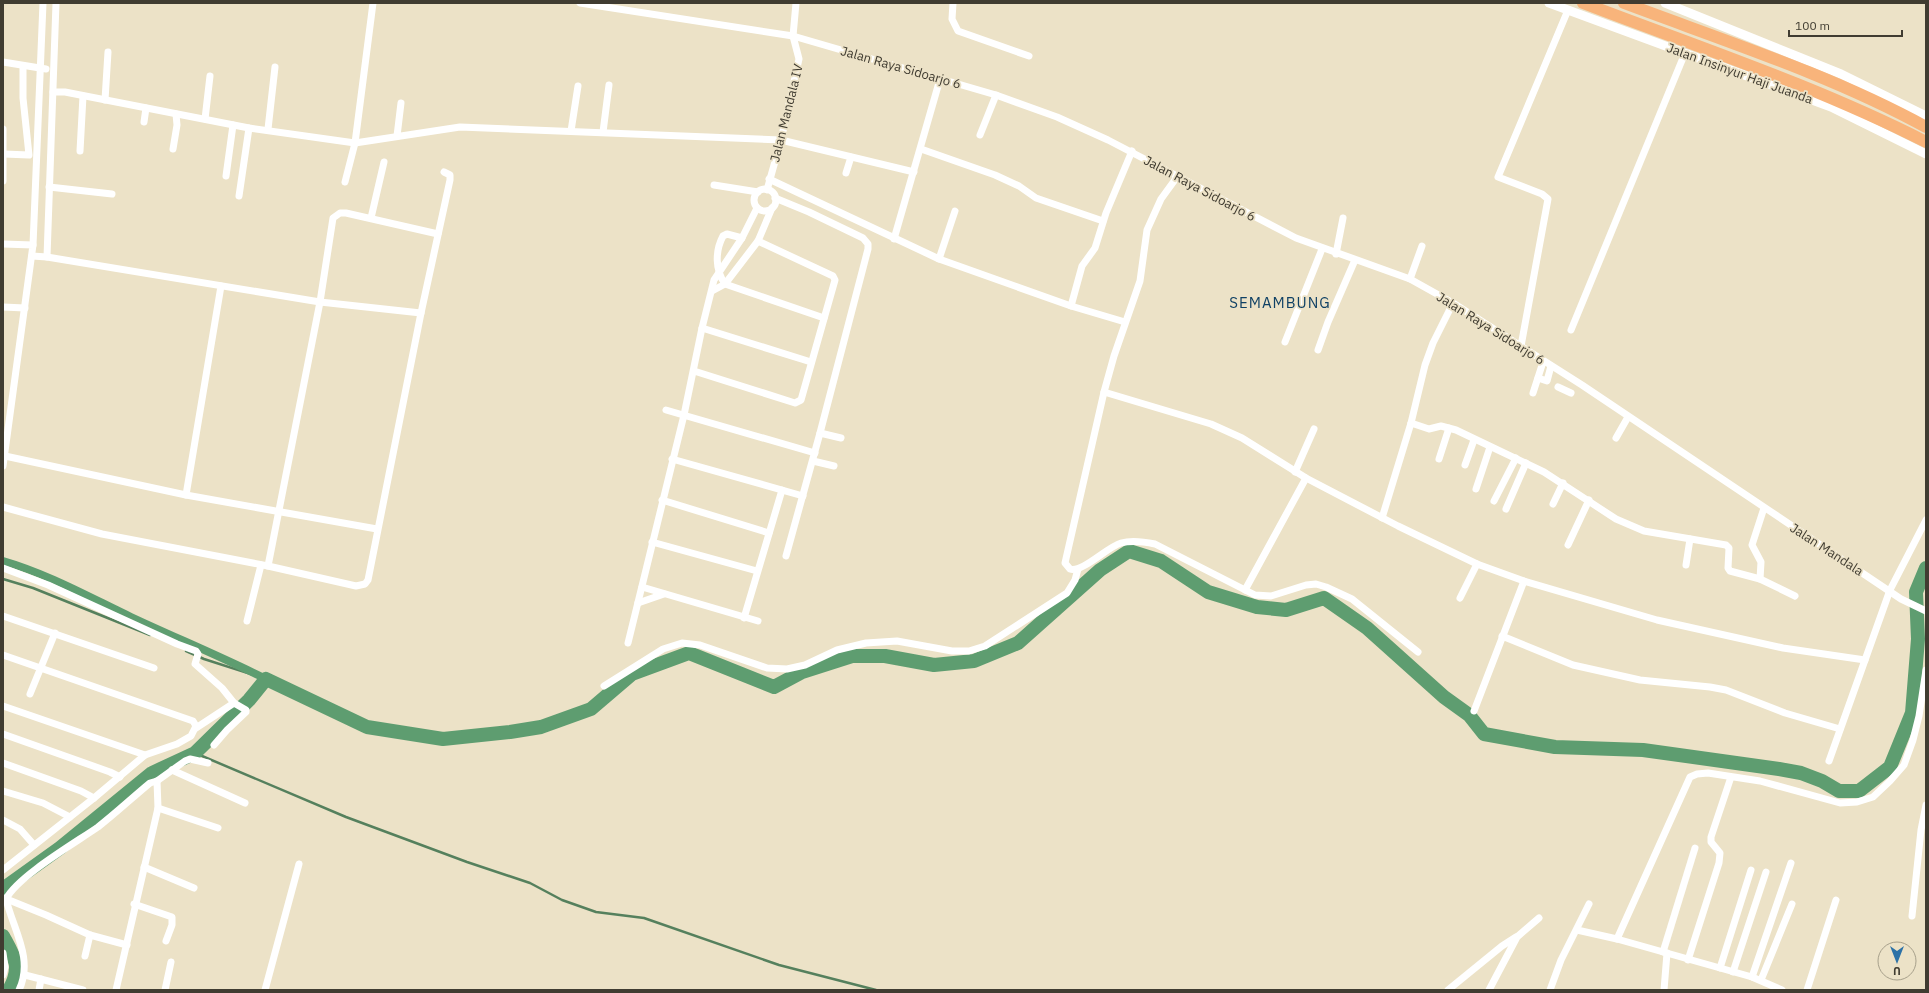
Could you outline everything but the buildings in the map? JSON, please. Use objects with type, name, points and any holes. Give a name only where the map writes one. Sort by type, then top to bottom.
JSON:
[{"type":"highway","name":"Jalan Insinyur Haji Juanda","points":[[1583,3],[1789,86],[1889,123],[1926,142]]},
{"type":"highway","name":"Jalan Insinyur Haji Juanda","points":[[1624,3],[1832,82],[1885,105],[1926,127]]},
{"type":"street","points":[[3,466],[33,246],[42,68],[43,3]]},
{"type":"street","points":[[47,256],[56,3]]},
{"type":"street","points":[[345,182],[355,143],[373,3]]},
{"type":"street","name":"Jalan Raya Sidoarjo 6","points":[[580,3],[793,36],[996,95],[1057,117],[1132,151],[1177,177],[1296,238],[1322,249],[1410,279],[1453,303],[1521,346],[1764,508]]},
{"type":"street","name":"Jalan Mandala IV","points":[[767,190],[781,140],[799,59],[793,36],[796,3]]},
{"type":"street","points":[[952,3],[952,19],[958,31],[1029,56]]},
{"type":"street","name":"Jalan Insinyur Haji Juanda","points":[[1549,3],[1685,53],[1789,86],[1926,154]]},
{"type":"street","points":[[1664,3],[1841,74],[1926,116]]},
{"type":"street","points":[[1521,346],[1548,199],[1542,194],[1498,177],[1568,10]]},
{"type":"street","points":[[105,100],[108,52]]},
{"type":"street","points":[[1571,330],[1685,53]]},
{"type":"street","points":[[3,62],[23,67],[53,70]]},
{"type":"street","points":[[23,67],[23,98],[29,155]]},
{"type":"street","points":[[268,129],[275,67]]},
{"type":"street","points":[[205,119],[210,76]]},
{"type":"street","points":[[894,240],[921,150],[940,79]]},
{"type":"street","points":[[603,132],[609,85]]},
{"type":"street","points":[[571,131],[578,86]]},
{"type":"street","points":[[53,92],[105,100],[249,128],[268,129],[355,143],[460,127],[781,140],[914,172]]},
{"type":"street","points":[[980,135],[996,95]]},
{"type":"street","points":[[80,151],[83,96]]},
{"type":"street","points":[[396,136],[401,103]]},
{"type":"street","points":[[144,122],[146,108]]},
{"type":"street","points":[[173,150],[177,125],[176,114]]},
{"type":"street","points":[[226,176],[233,125]]},
{"type":"street","points":[[239,196],[249,128]]},
{"type":"street","points":[[3,129],[3,181]]},
{"type":"street","points":[[921,150],[995,175],[1019,186],[1036,198],[1103,221]]},
{"type":"street","points":[[1071,306],[1082,266],[1095,248],[1103,221],[1132,151]]},
{"type":"street","points":[[4,154],[37,155]]},
{"type":"street","points":[[846,173],[851,157]]},
{"type":"street","points":[[371,218],[384,162]]},
{"type":"street","points":[[3,507],[102,534],[264,565],[356,586],[365,584],[368,580],[421,313],[450,180],[450,175],[444,172]]},
{"type":"street","points":[[1177,177],[1161,199],[1147,230],[1140,281],[1125,322],[1109,393],[1065,560],[1068,568],[1078,569],[1112,546],[1123,542],[1155,544],[1255,595],[1271,596],[1306,585],[1316,584],[1326,587],[1352,599],[1418,652]]},
{"type":"street","points":[[769,179],[894,240],[939,259],[1071,306],[1125,322]]},
{"type":"street","points":[[714,185],[758,192],[767,190],[771,191],[775,198],[809,212],[863,238],[868,244],[868,249],[814,457],[786,556]]},
{"type":"street","points":[[49,187],[112,194]]},
{"type":"street","points":[[758,192],[754,200],[757,208],[764,211],[772,208]]},
{"type":"street","points":[[35,197],[49,198]]},
{"type":"street","points":[[712,291],[725,284],[758,241],[775,198]]},
{"type":"street","points":[[628,643],[684,415],[702,328],[714,280],[742,238],[757,208]]},
{"type":"street","points":[[939,259],[954,211]]},
{"type":"street","points":[[248,621],[279,511],[320,302],[333,218],[340,213],[371,218],[438,234]]},
{"type":"street","points":[[1336,254],[1343,218]]},
{"type":"street","points":[[742,238],[727,234],[723,236],[717,260],[718,275],[725,284],[824,318]]},
{"type":"street","points":[[694,371],[795,403],[801,400],[835,284],[833,276],[758,241]]},
{"type":"street","points":[[3,244],[33,246]]},
{"type":"street","points":[[1410,279],[1422,246]]},
{"type":"street","points":[[1285,342],[1322,249]]},
{"type":"street","points":[[32,256],[47,256],[320,302],[421,313]]},
{"type":"street","points":[[1318,350],[1328,322],[1355,260]]},
{"type":"street","points":[[186,495],[221,286]]},
{"type":"street","points":[[1382,518],[1411,423],[1418,390],[1428,358],[1453,303]]},
{"type":"street","points":[[3,307],[24,308]]},
{"type":"street","points":[[702,328],[811,362]]},
{"type":"street","points":[[1533,393],[1543,362]]},
{"type":"street","points":[[1538,378],[1547,381],[1551,366]]},
{"type":"street","points":[[1570,378],[1560,389],[1571,393]]},
{"type":"street","points":[[1109,393],[1211,424],[1242,438],[1295,472],[1382,518],[1477,564],[1524,581],[1657,620],[1783,648],[1865,660]]},
{"type":"street","points":[[666,410],[814,457],[834,466]]},
{"type":"street","points":[[1616,438],[1628,417]]},
{"type":"street","points":[[1411,423],[1429,430],[1441,426],[1449,428],[1516,458],[1563,483],[1616,519],[1632,527],[1644,531],[1728,546],[1728,570],[1760,579],[1795,596]]},
{"type":"street","points":[[1439,459],[1449,428]]},
{"type":"street","points":[[1295,472],[1314,429]]},
{"type":"street","points":[[820,433],[841,438]]},
{"type":"street","points":[[1466,465],[1474,440]]},
{"type":"street","points":[[1476,489],[1490,447]]},
{"type":"street","points":[[5,456],[186,495],[377,529]]},
{"type":"street","points":[[1494,501],[1516,458]]},
{"type":"street","points":[[672,459],[803,496]]},
{"type":"street","points":[[1506,509],[1526,463]]},
{"type":"street","points":[[1245,590],[1306,478]]},
{"type":"street","points":[[1553,504],[1563,483]]},
{"type":"street","points":[[744,618],[782,490]]},
{"type":"street","points":[[662,500],[769,533]]},
{"type":"street","points":[[1568,545],[1589,500]]},
{"type":"street","points":[[1760,579],[1761,562],[1752,545],[1764,508]]},
{"type":"street","name":"Jalan Mandala","points":[[1764,508],[1890,590],[1901,599],[1926,610]]},
{"type":"street","points":[[1829,761],[1890,590],[1926,520]]},
{"type":"street","points":[[1686,565],[1690,539]]},
{"type":"street","points":[[652,542],[757,571]]},
{"type":"street","points":[[1460,598],[1477,564]]},
{"type":"street","points":[[3,568],[48,585],[196,651],[198,654],[195,661],[196,665],[246,712],[214,745]]},
{"type":"street","points":[[604,686],[663,649],[682,643],[700,645],[767,668],[787,669],[805,665],[837,650],[866,643],[898,641],[952,651],[969,651],[985,646],[1067,593],[1075,580],[1078,569]]},
{"type":"street","points":[[1474,711],[1524,581]]},
{"type":"street","points":[[642,587],[758,621]]},
{"type":"street","points":[[638,603],[664,594]]},
{"type":"street","points":[[3,616],[154,668]]},
{"type":"street","points":[[30,694],[55,633]]},
{"type":"street","points":[[1502,636],[1573,665],[1640,680],[1726,690],[1785,713],[1840,729]]},
{"type":"street","points":[[3,654],[193,721],[196,728]]},
{"type":"street","points":[[1618,938],[1690,778],[1697,774],[1708,773],[1760,781],[1840,803],[1857,802],[1873,797],[1904,765],[1914,740],[1925,683],[1926,670]]},
{"type":"street","points":[[3,706],[145,755]]},
{"type":"street","points":[[3,870],[120,777],[145,755],[177,744],[191,736],[196,728],[240,706]]},
{"type":"street","points":[[3,734],[110,772],[120,777]]},
{"type":"street","points":[[4,898],[31,874],[100,825],[150,783],[157,781],[190,759],[208,764]]},
{"type":"street","points":[[3,763],[81,791],[94,798]]},
{"type":"street","points":[[172,770],[245,803]]},
{"type":"street","points":[[1688,960],[1719,863],[1720,853],[1711,842],[1711,837],[1731,777]]},
{"type":"street","points":[[116,990],[134,904],[158,808],[157,781]]},
{"type":"street","points":[[3,791],[43,803],[70,817]]},
{"type":"street","points":[[1912,916],[1926,805]]},
{"type":"street","points":[[158,808],[218,828]]},
{"type":"street","points":[[3,820],[20,829],[34,845]]},
{"type":"street","points":[[1664,990],[1665,952],[1695,848]]},
{"type":"street","points":[[265,990],[299,864]]},
{"type":"street","points":[[1752,977],[1791,864]]},
{"type":"street","points":[[144,867],[194,888]]},
{"type":"street","points":[[1720,968],[1751,870]]},
{"type":"street","points":[[1733,972],[1766,872]]},
{"type":"street","points":[[4,898],[90,935],[126,945]]},
{"type":"street","points":[[4,898],[9,914],[21,941],[25,975],[19,990]]},
{"type":"street","points":[[1807,990],[1836,900]]},
{"type":"street","points":[[134,904],[172,917],[172,925],[166,941]]},
{"type":"street","points":[[1550,990],[1560,960],[1577,930],[1589,904]]},
{"type":"street","points":[[1761,980],[1792,904]]},
{"type":"street","points":[[1448,990],[1502,946],[1517,937],[1538,918]]},
{"type":"street","points":[[1577,930],[1618,938],[1688,960],[1752,977],[1782,990]]},
{"type":"street","points":[[85,956],[90,935]]},
{"type":"street","points":[[1490,990],[1517,937]]},
{"type":"street","points":[[3,953],[5,967],[3,975]]},
{"type":"street","points":[[165,990],[171,962]]},
{"type":"street","points":[[25,975],[79,990]]},
{"type":"street","points":[[39,990],[41,979]]},
{"type":"waterway","points":[[3,891],[7,886],[60,848],[152,773],[195,753],[249,700],[266,679],[367,727],[443,739],[510,732],[541,727],[591,709],[632,674],[689,653],[774,687],[802,672],[852,656],[885,656],[934,665],[974,661],[1018,643],[1100,570],[1129,551],[1161,561],[1208,592],[1257,607],[1286,610],[1324,598],[1367,628],[1444,697],[1469,715],[1484,734],[1555,747],[1643,750],[1779,769],[1801,773],[1822,781],[1839,791],[1859,791],[1890,767],[1912,713],[1918,639],[1916,592],[1926,568]]},
{"type":"waterway","points":[[3,561],[52,579],[266,679]]},
{"type":"waterway","points":[[3,579],[33,588],[150,635]]},
{"type":"waterway","points":[[186,651],[204,659],[266,679]]},
{"type":"waterway","points":[[195,753],[346,817],[467,862],[530,883],[562,900],[596,912],[644,918],[779,965],[876,990]]},
{"type":"waterway","points":[[3,936],[14,957],[16,969],[13,982],[9,990]]},
{"type":"district","name":"SEMAMBUNG","points":[[1280,303]]}]
